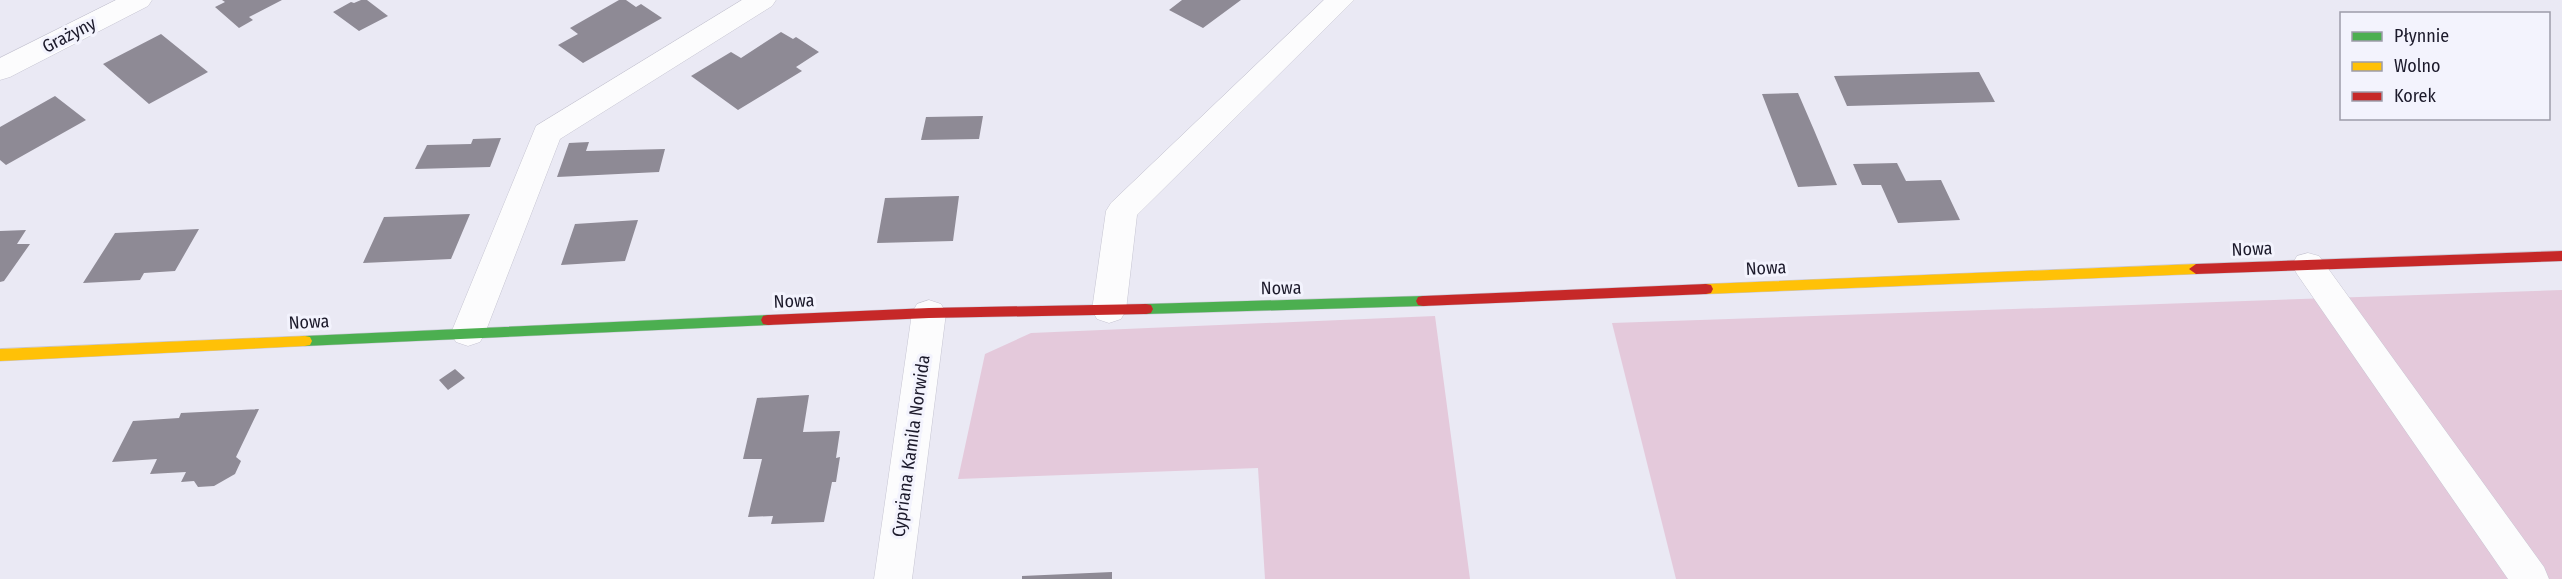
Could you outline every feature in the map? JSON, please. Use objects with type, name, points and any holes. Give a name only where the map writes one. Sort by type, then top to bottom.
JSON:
[{"type":"street","name":"Grażyny","points":[[0,70],[138,0]]},
{"type":"street","points":[[468,333],[547,133],[762,0]]},
{"type":"street","points":[[1109,310],[1122,211],[1340,0]]},
{"type":"street","name":"Nowa","points":[[0,355],[929,313],[1344,305],[1943,278],[2562,256]]},
{"type":"street","points":[[2308,265],[2530,579]]},
{"type":"street","name":"Cypriana Kamila Norwida","points":[[893,579],[929,313]]},
{"type":"shaded area","points":[[2562,290],[2562,579],[1676,579],[1612,323]]},
{"type":"shaded area","points":[[1435,316],[1470,579],[1265,579],[1258,468],[958,479],[985,354],[1031,333]]},
{"type":"building","points":[[222,0],[282,0],[249,17],[253,20],[239,28],[215,7],[225,2]]},
{"type":"building","points":[[367,0],[388,16],[359,31],[333,12],[351,2]]},
{"type":"building","points":[[619,0],[626,0],[636,7],[641,4],[662,18],[583,63],[558,45],[578,34],[570,28]]},
{"type":"building","points":[[1182,0],[1241,0],[1203,28],[1169,10]]},
{"type":"building","points":[[781,32],[793,39],[796,37],[819,52],[796,67],[802,71],[738,110],[691,76],[731,52],[741,58]]},
{"type":"building","points":[[161,34],[208,72],[149,104],[103,64]]},
{"type":"building","points":[[1979,72],[1995,102],[1847,106],[1834,76]]},
{"type":"building","points":[[1798,93],[1837,185],[1798,187],[1762,94]]},
{"type":"building","points":[[55,96],[86,120],[6,165],[0,160],[0,127]]},
{"type":"building","points":[[983,116],[979,139],[921,140],[926,117]]},
{"type":"building","points":[[501,138],[490,167],[415,169],[427,145],[471,144],[473,139]]},
{"type":"building","points":[[589,142],[586,151],[665,149],[659,172],[557,177],[569,143]]},
{"type":"building","points":[[1897,163],[1906,181],[1941,180],[1960,220],[1898,223],[1881,185],[1862,185],[1853,164]]},
{"type":"building","points":[[959,196],[953,241],[877,243],[885,198]]},
{"type":"building","points":[[470,214],[451,259],[363,263],[384,217]]},
{"type":"building","points":[[638,220],[625,261],[561,265],[575,224]]},
{"type":"building","points":[[199,229],[175,271],[144,273],[140,280],[83,283],[115,233]]},
{"type":"building","points":[[26,230],[17,244],[30,244],[4,281],[0,282],[0,231]]},
{"type":"building","points":[[455,369],[465,378],[448,390],[439,380]]},
{"type":"building","points":[[809,395],[803,432],[840,431],[836,458],[840,457],[836,482],[832,482],[824,522],[771,524],[773,516],[748,517],[762,459],[743,459],[757,398]]},
{"type":"building","points":[[259,409],[236,457],[241,461],[235,474],[214,486],[198,487],[194,481],[181,482],[186,472],[150,474],[157,459],[112,462],[133,421],[179,418],[181,413]]},
{"type":"building","points":[[1112,572],[1112,579],[1022,579],[1022,576]]},
{"type":"traffic: fast","points":[[1146,309],[1423,301]]},
{"type":"traffic: fast","points":[[305,341],[768,320]]},
{"type":"traffic: slow","points":[[1706,289],[2196,269]]},
{"type":"traffic: slow","points":[[0,355],[305,341]]},
{"type":"traffic: jam","points":[[2196,269],[2562,256]]},
{"type":"traffic: jam","points":[[1423,301],[1706,289]]},
{"type":"traffic: jam","points":[[768,320],[929,313],[1146,309]]}]
